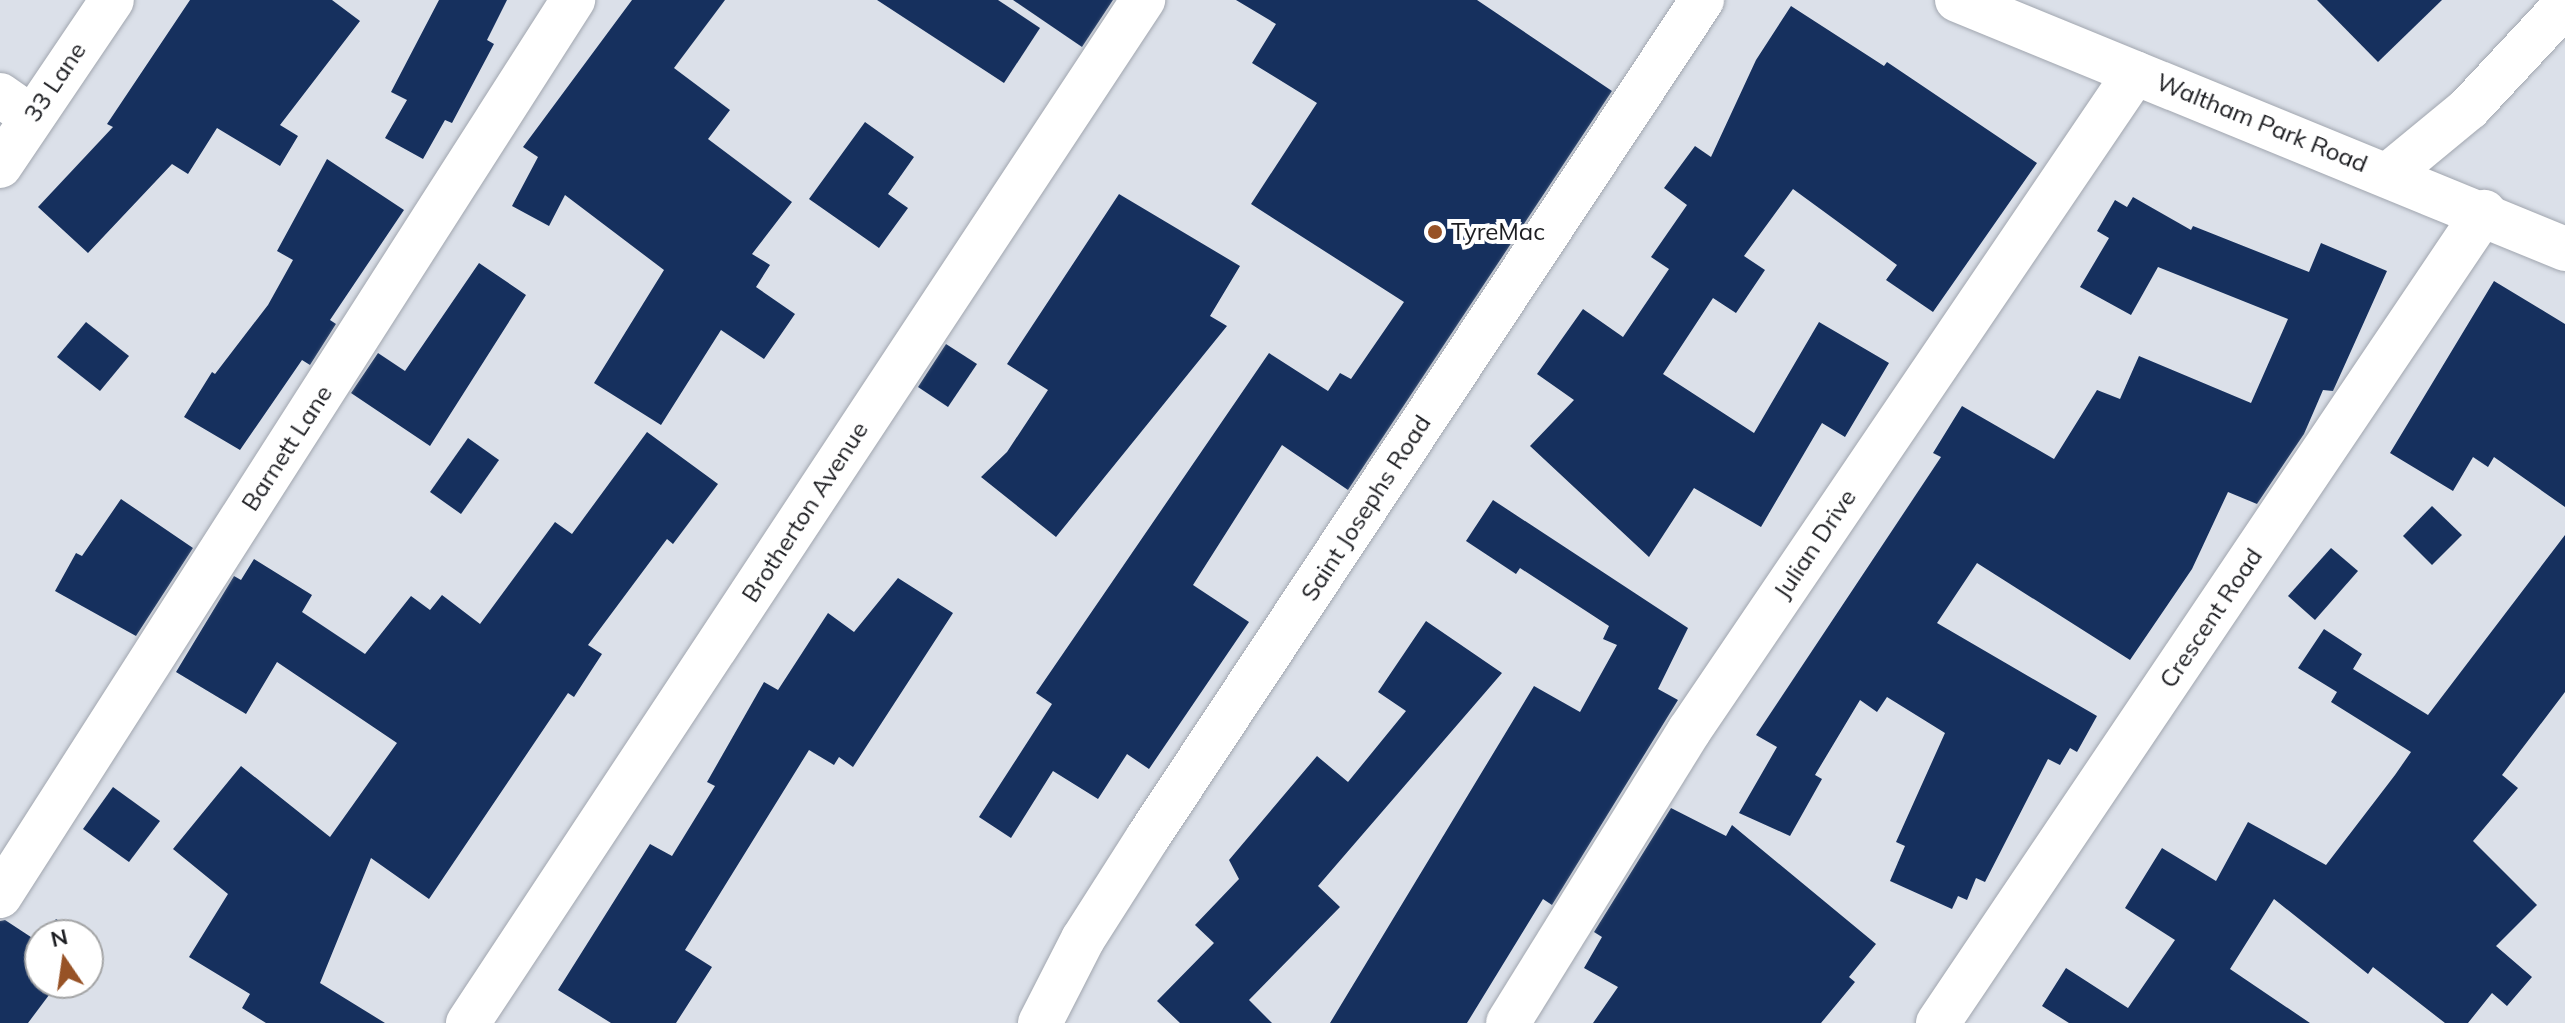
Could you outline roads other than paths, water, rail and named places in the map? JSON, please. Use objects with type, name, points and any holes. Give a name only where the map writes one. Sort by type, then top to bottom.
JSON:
[{"type":"street","name":"33 Lane","points":[[0,166],[15,106],[112,0]]},
{"type":"street","name":"Barnett Lane","points":[[0,896],[573,0]]},
{"type":"street","name":"Brotherton Avenue","points":[[468,1023],[1143,0]]},
{"type":"street","name":"Saint Josephs Road","points":[[1040,1023],[1083,939],[1148,837],[1702,0]]},
{"type":"street","name":"Waltham Park Road","points":[[1957,0],[2484,212],[2565,249]]},
{"type":"street","points":[[2389,174],[2469,108],[2565,5]]},
{"type":"street","name":"Julian Drive","points":[[1508,1023],[1689,731],[2135,73]]},
{"type":"street","name":"Crescent Road","points":[[1938,1023],[2484,212]]},
{"type":"place","name":"TyreMac","points":[[1435,232]]}]
